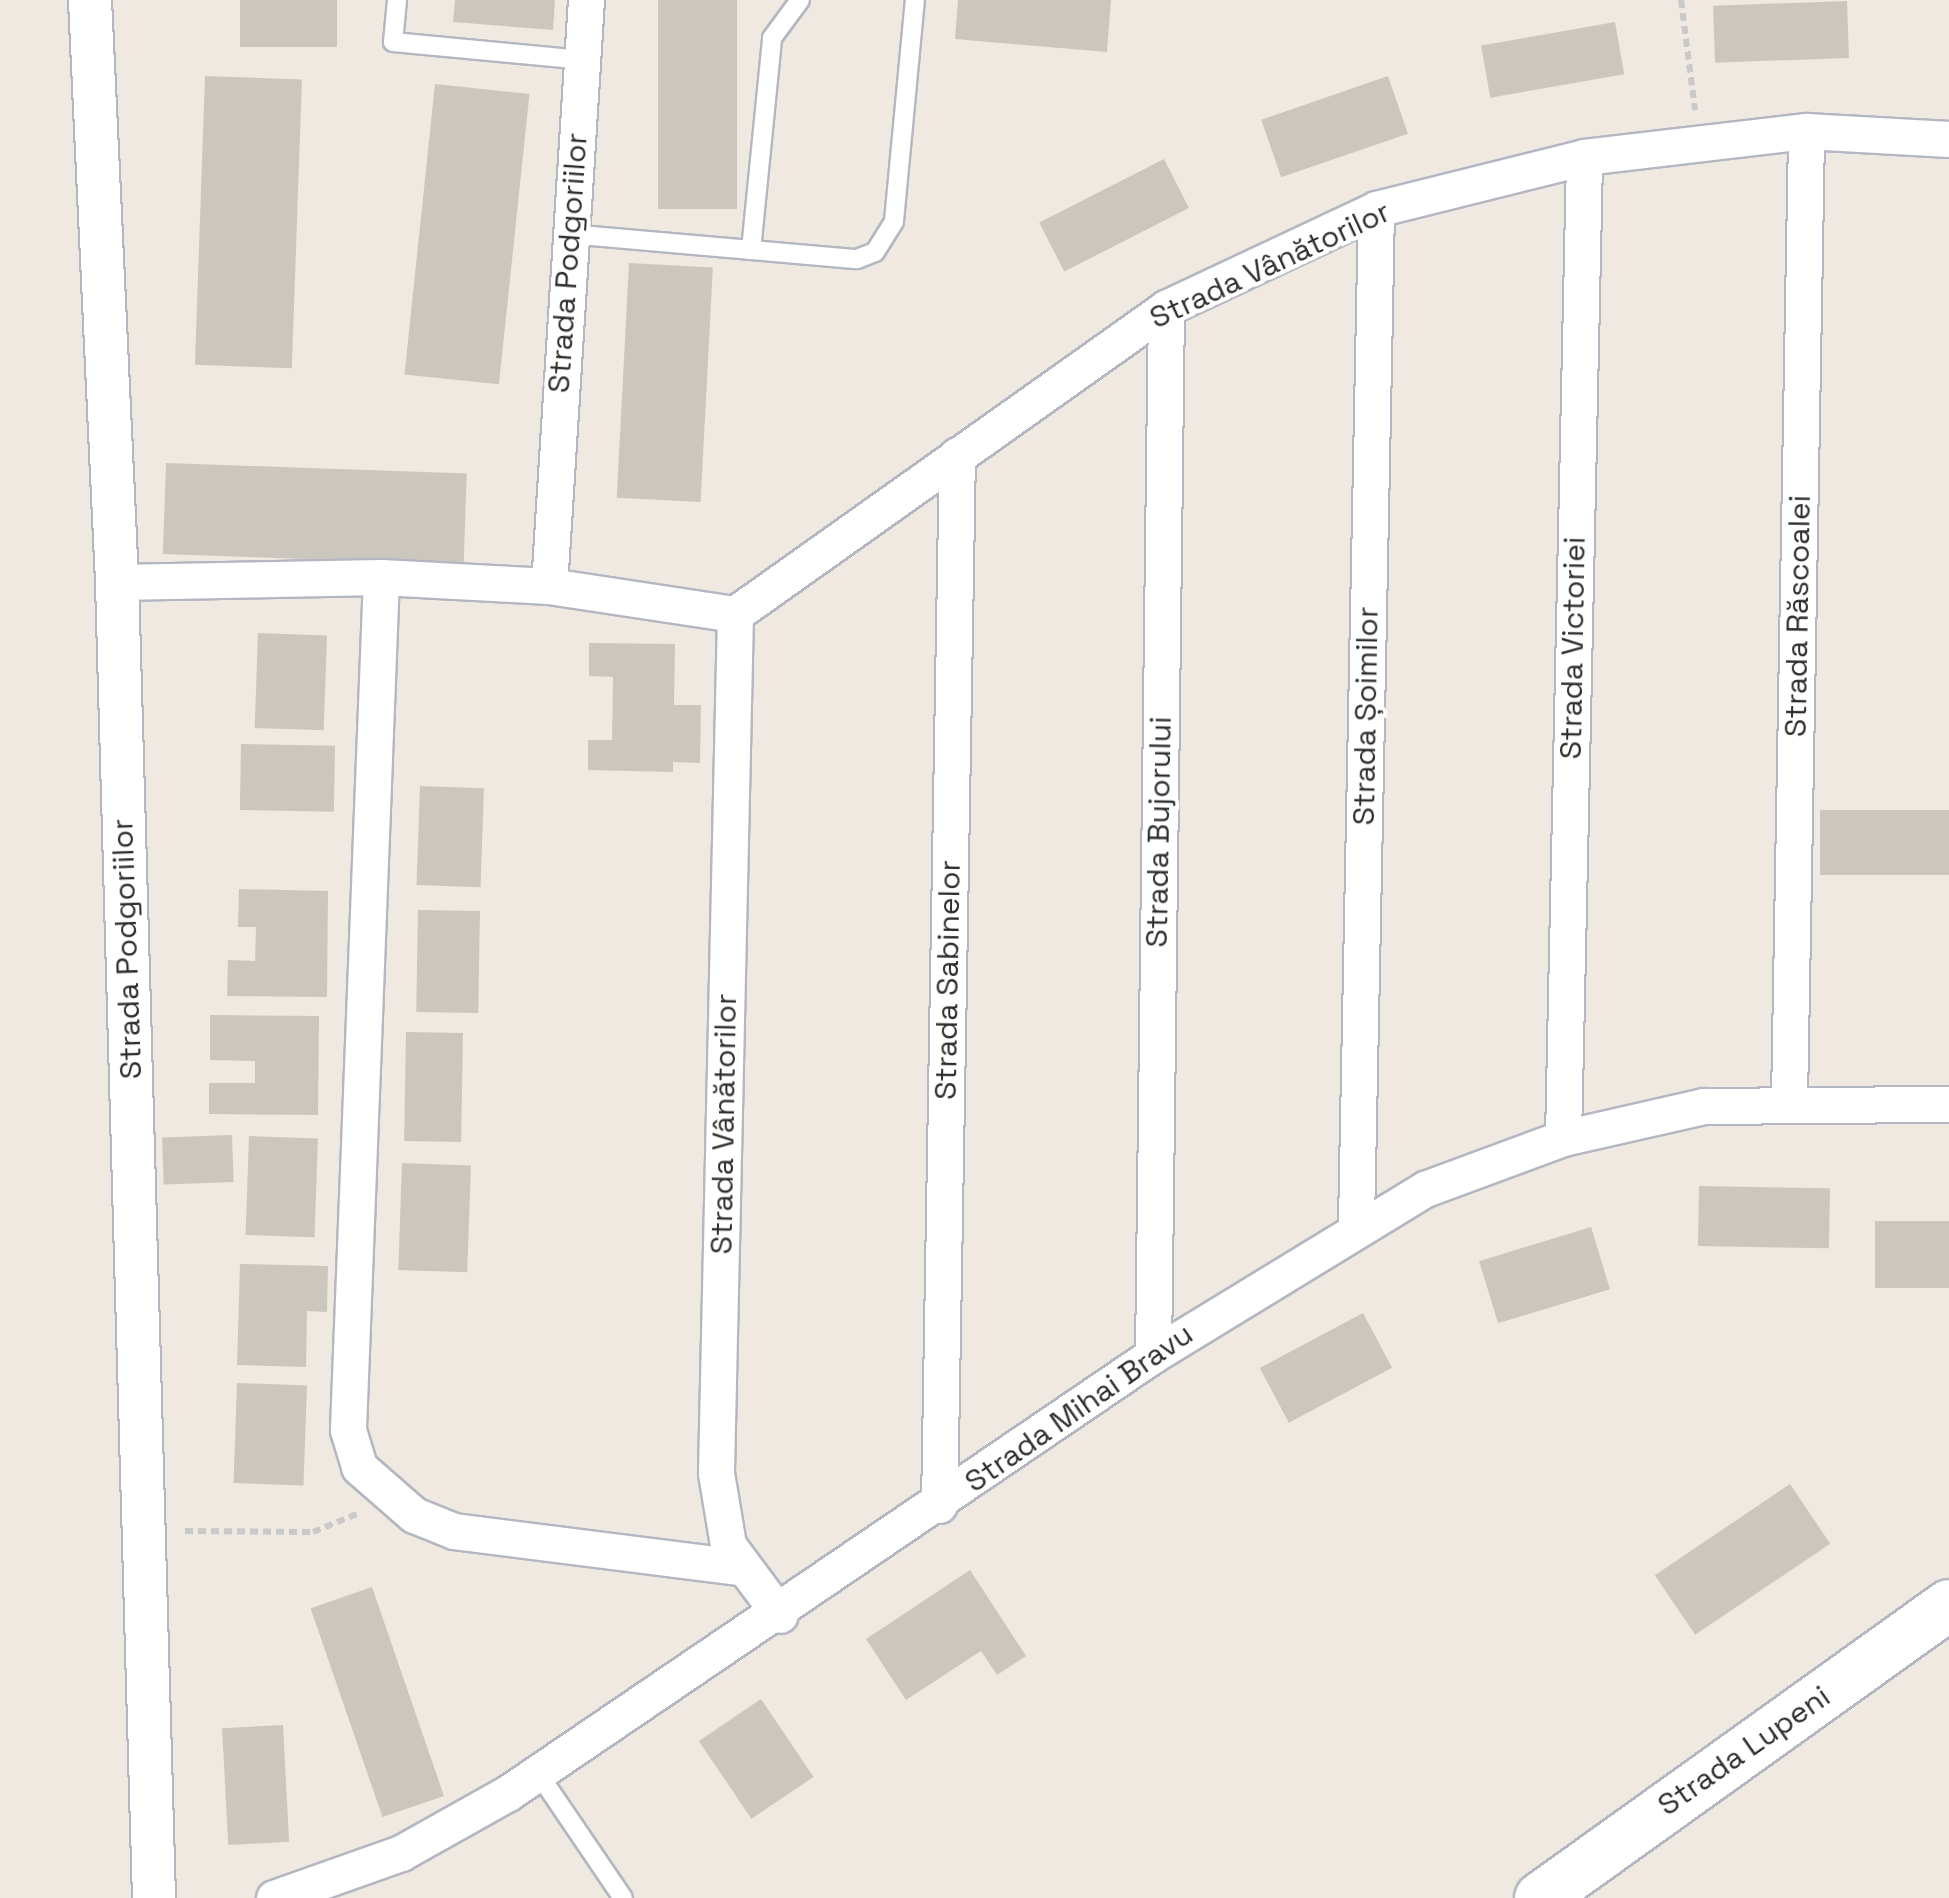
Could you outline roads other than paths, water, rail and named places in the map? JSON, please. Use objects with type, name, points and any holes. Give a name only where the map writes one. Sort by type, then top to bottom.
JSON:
[{"type":"main road","name":"Strada Lupeni","points":[[1540,1898],[1949,1605]]},
{"type":"street","name":"Strada Podgoriilor","points":[[90,0],[117,582],[154,1898]]},
{"type":"street","name":"Strada Podgoriilor","points":[[549,586],[586,0]]},
{"type":"street","name":"Strada Vânătorilor","points":[[780,1615],[738,1567],[716,1473],[735,614],[1166,308],[1376,208],[1584,157],[1806,131],[1949,138]]},
{"type":"street","name":"Strada Răscoalei","points":[[1789,1100],[1806,131]]},
{"type":"street","name":"Strada Victoriei","points":[[1562,1138],[1584,157]]},
{"type":"street","name":"Strada Șoimilor","points":[[1356,1222],[1376,208]]},
{"type":"street","name":"Strada Bujorului","points":[[1152,1356],[1166,308]]},
{"type":"street","name":"Strada Sabinelor","points":[[939,1506],[957,455]]},
{"type":"street","points":[[381,577],[348,1430],[359,1467],[386,1496],[454,1530],[738,1567]]},
{"type":"street","points":[[117,582],[381,577],[549,586],[735,614]]},
{"type":"street","name":"Strada Mihai Bravu","points":[[274,1898],[401,1853],[538,1773],[780,1615],[1152,1356],[1356,1222],[1562,1138],[1704,1106],[1789,1100],[1949,1104]]},
{"type":"lane","points":[[397,0],[393,42],[582,60]]},
{"type":"lane","points":[[751,250],[772,38],[800,0]]},
{"type":"lane","points":[[569,234],[856,259],[884,243],[915,0]]},
{"type":"lane","points":[[538,1773],[623,1898]]}]
